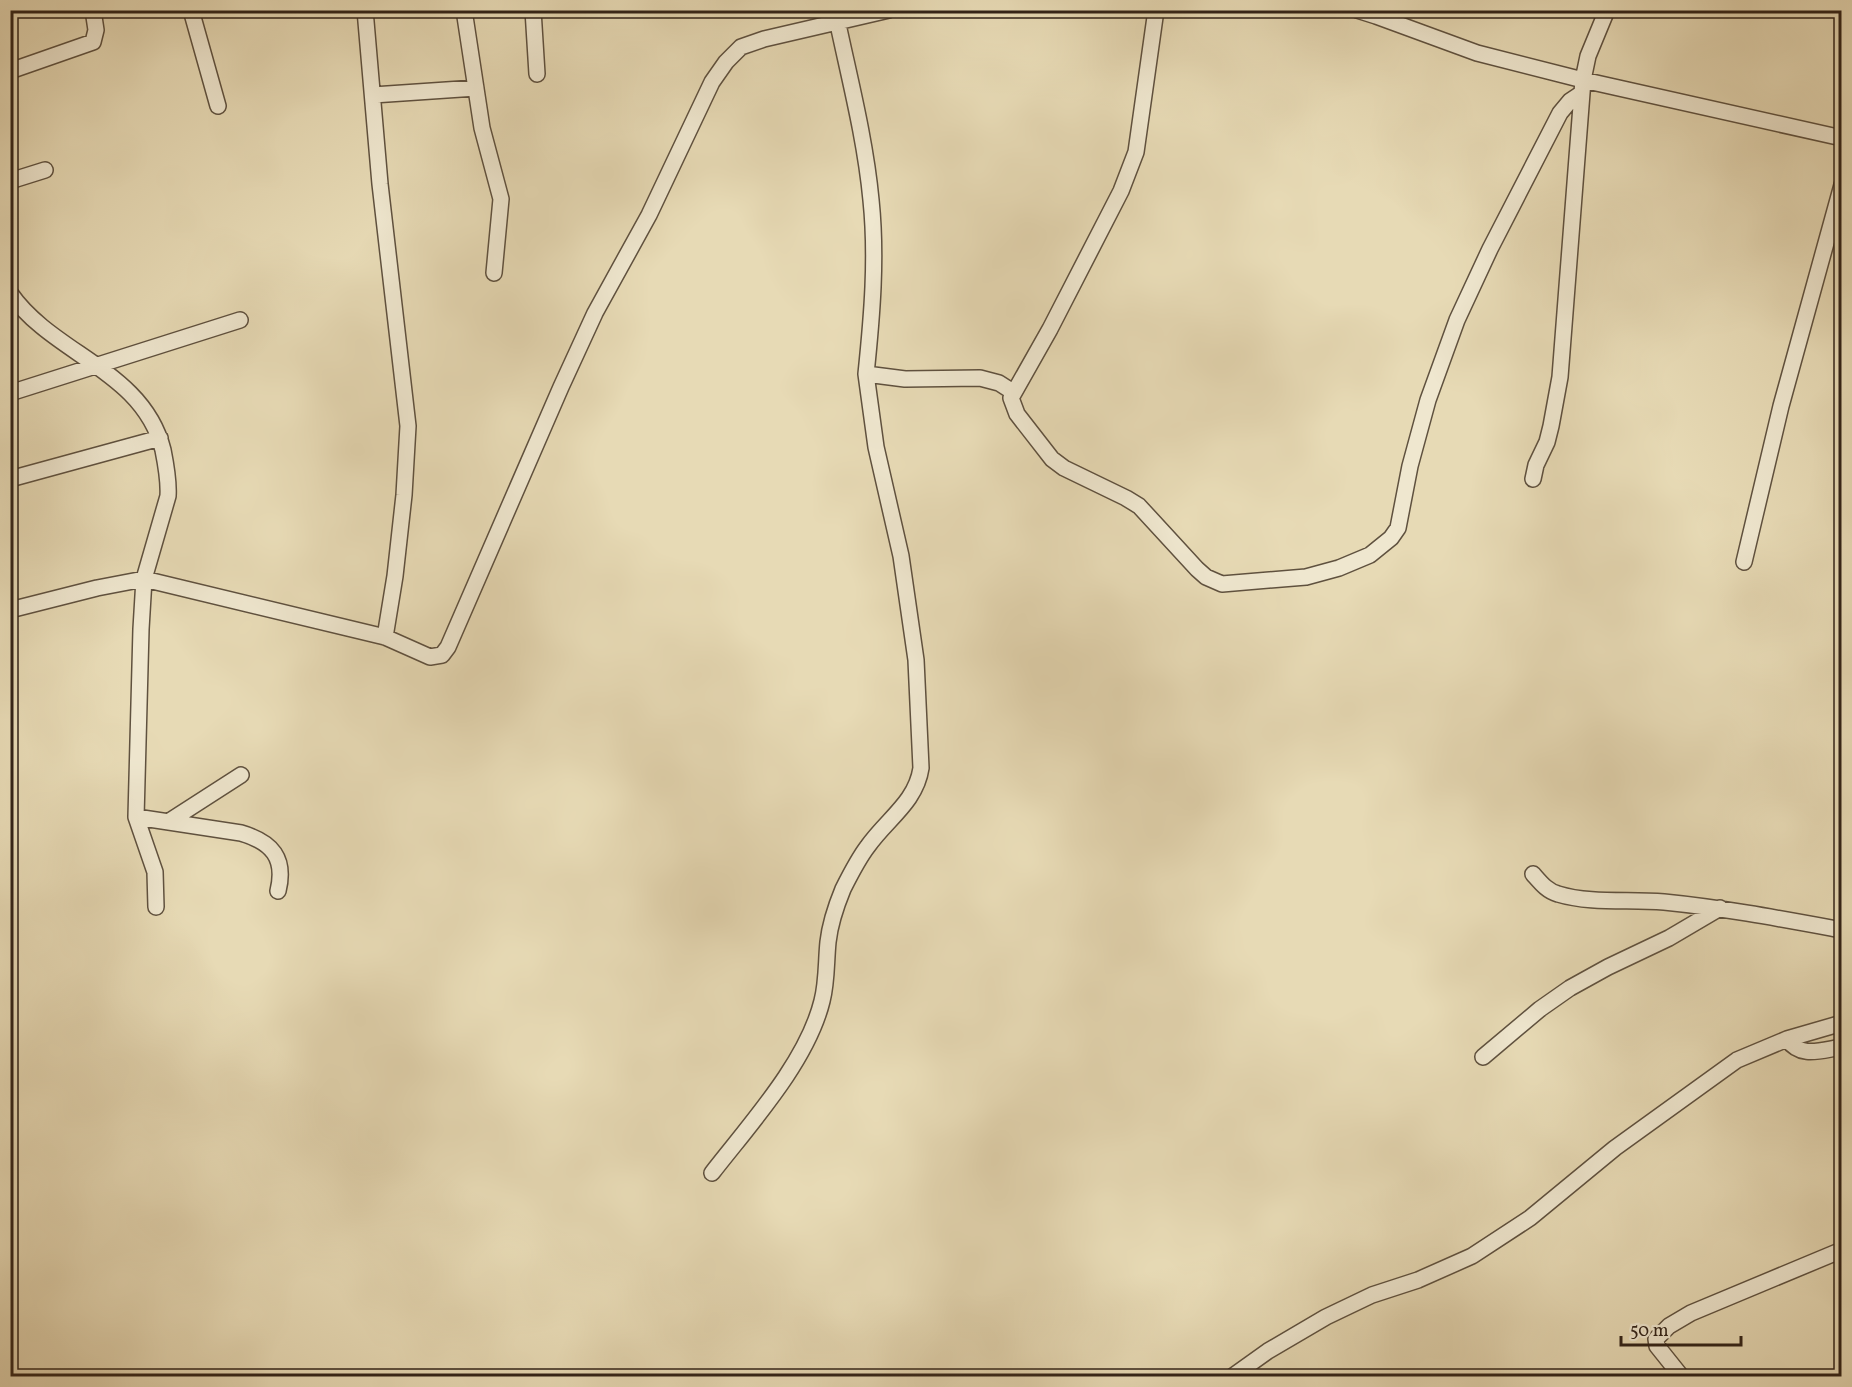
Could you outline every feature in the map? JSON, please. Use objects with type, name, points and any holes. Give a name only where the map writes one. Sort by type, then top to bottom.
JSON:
[{"type":"street","points":[[10,71],[93,42],[96,30],[93,10]]},
{"type":"street","points":[[191,10],[218,106]]},
{"type":"street","points":[[365,10],[408,426],[403,506],[385,637]]},
{"type":"street","points":[[464,10],[488,155],[501,199],[494,273]]},
{"type":"street","points":[[533,10],[537,74]]},
{"type":"street","points":[[10,610],[97,588],[144,579],[385,637],[430,657],[442,655],[448,647],[576,355],[649,215],[712,82],[726,62],[741,47],[836,17],[889,10]]},
{"type":"street","points":[[1156,10],[1136,152],[1121,191],[1050,329],[1011,398],[1017,414],[1052,459],[1064,468],[1139,506],[1197,569],[1214,582],[1221,584],[1306,577],[1339,568],[1370,555],[1386,543],[1398,528],[1410,466],[1428,400],[1471,289],[1560,113],[1582,86]]},
{"type":"street","points":[[1357,10],[1377,13],[1477,53],[1582,86],[1842,138]]},
{"type":"street","points":[[1533,479],[1536,465],[1549,434],[1560,377],[1582,86],[1588,56],[1607,10]]},
{"type":"street","points":[[712,1173],[783,1080],[801,1052],[822,1002],[828,940],[843,890],[868,845],[908,801],[919,780],[921,768],[916,660],[901,556],[876,447],[866,374],[873,297],[871,200],[863,147],[836,17]]},
{"type":"street","points":[[373,95],[476,88]]},
{"type":"street","points":[[10,181],[45,170]]},
{"type":"street","points":[[1744,562],[1781,406],[1842,184]]},
{"type":"street","points":[[10,293],[38,324],[98,365],[140,404],[150,416],[160,438],[169,483],[168,496],[144,579],[136,817],[155,872],[156,907]]},
{"type":"street","points":[[10,393],[240,320]]},
{"type":"street","points":[[866,374],[905,379],[980,378],[999,383],[1013,392]]},
{"type":"street","points":[[10,479],[160,438]]},
{"type":"street","points":[[168,822],[241,775]]},
{"type":"street","points":[[136,817],[255,837],[277,857],[281,865],[282,876],[278,891]]},
{"type":"street","points":[[1533,874],[1551,892],[1565,896],[1720,908],[1842,930]]},
{"type":"street","points":[[1483,1057],[1540,1009],[1570,988],[1669,938],[1720,908]]},
{"type":"street","points":[[1233,1377],[1268,1351],[1326,1317],[1372,1295],[1418,1280],[1472,1256],[1530,1218],[1572,1186],[1615,1148],[1721,1071],[1753,1053],[1787,1039],[1842,1023]]},
{"type":"street","points":[[1787,1039],[1793,1048],[1800,1051],[1842,1047]]},
{"type":"street","points":[[1681,1377],[1657,1346],[1656,1339],[1669,1326],[1691,1313],[1842,1250]]}]
